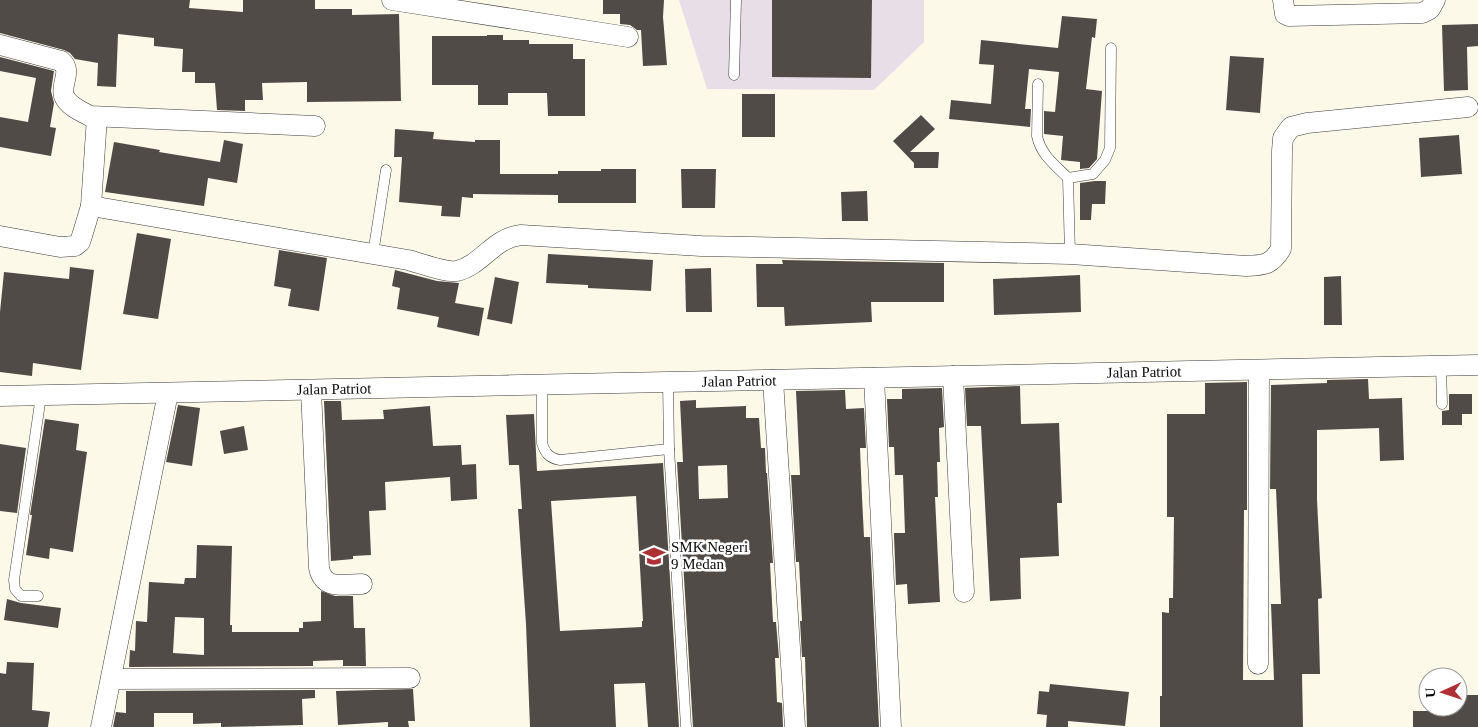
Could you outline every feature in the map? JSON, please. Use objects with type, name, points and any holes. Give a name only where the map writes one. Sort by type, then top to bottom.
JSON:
[{"type":"street","points":[[392,0],[628,37]]},
{"type":"street","points":[[1283,0],[1285,14],[1289,16],[1422,13],[1430,9],[1435,0]]},
{"type":"street","points":[[0,45],[61,61],[65,64],[67,70],[64,97],[80,111],[96,117],[315,126]]},
{"type":"street","points":[[91,206],[408,260],[455,271],[468,267],[501,241],[521,235],[701,246],[1070,254],[1246,266],[1265,265],[1275,259],[1282,249],[1282,151],[1283,138],[1291,126],[1468,107]]},
{"type":"street","points":[[0,236],[60,247],[75,246],[80,242],[91,206],[96,117]]},
{"type":"street","name":"Jalan Patriot","points":[[0,396],[1478,365]]},
{"type":"street","points":[[1258,664],[1259,370]]},
{"type":"street","points":[[954,376],[964,592]]},
{"type":"street","points":[[874,378],[891,727]]},
{"type":"street","points":[[773,380],[795,727]]},
{"type":"street","points":[[310,390],[321,577],[329,583],[362,584]]},
{"type":"street","points":[[101,727],[168,393]]},
{"type":"street","points":[[111,679],[410,678]]},
{"type":"lane","points":[[734,75],[736,0]]},
{"type":"lane","points":[[1068,178],[1093,174],[1105,160],[1110,148],[1110,48]]},
{"type":"lane","points":[[1038,84],[1038,144],[1049,160],[1068,178],[1070,254]]},
{"type":"lane","points":[[373,254],[386,170]]},
{"type":"lane","points":[[1442,366],[1442,404]]},
{"type":"lane","points":[[668,382],[669,449],[686,726]]},
{"type":"lane","points":[[542,385],[542,443],[545,451],[554,459],[560,460],[669,449]]},
{"type":"lane","points":[[38,596],[21,596],[15,589],[14,580],[41,396]]},
{"type":"shaded area","points":[[679,0],[924,0],[924,42],[874,90],[707,89]]},
{"type":"building","points":[[0,0],[190,0],[189,8],[243,12],[243,0],[315,0],[315,9],[352,9],[352,15],[399,14],[401,101],[307,102],[307,82],[262,83],[263,100],[245,100],[245,111],[217,110],[215,83],[195,83],[195,72],[182,72],[183,49],[154,46],[154,38],[118,34],[116,87],[97,86],[98,63],[75,59],[64,50],[0,33]]},
{"type":"building","points":[[603,0],[664,0],[663,17],[667,65],[643,66],[641,30],[637,30],[630,25],[620,24],[620,14],[603,14]]},
{"type":"building","points":[[772,0],[872,0],[871,78],[772,77]]},
{"type":"building","points":[[1062,16],[1097,19],[1095,38],[1092,37],[1086,89],[1102,91],[1097,159],[1089,168],[1080,169],[1080,162],[1061,160],[1063,136],[1044,134],[1044,111],[1055,112],[1059,72],[1029,69],[1025,109],[1031,109],[1030,127],[949,119],[951,100],[991,104],[994,65],[979,64],[981,40],[1058,48]]},
{"type":"building","points":[[1478,24],[1478,46],[1467,47],[1468,90],[1444,91],[1442,25]]},
{"type":"building","points":[[503,35],[503,40],[529,40],[529,44],[573,44],[573,59],[585,59],[585,116],[548,116],[547,93],[508,93],[508,105],[478,105],[478,85],[432,85],[432,36]]},
{"type":"building","points":[[1230,56],[1264,58],[1260,113],[1226,110]]},
{"type":"building","points":[[0,57],[54,71],[51,91],[54,103],[50,127],[56,128],[51,156],[0,147],[0,117],[28,122],[36,78],[0,71]]},
{"type":"building","points":[[742,94],[775,94],[775,137],[742,137]]},
{"type":"building","points":[[921,115],[935,129],[910,152],[939,152],[938,168],[914,168],[914,163],[893,141]]},
{"type":"building","points":[[395,129],[434,132],[433,139],[475,142],[475,140],[500,140],[500,174],[558,174],[558,171],[636,169],[636,203],[558,203],[558,195],[473,194],[473,198],[462,197],[460,217],[441,216],[442,206],[399,202],[402,157],[394,157]]},
{"type":"building","points":[[1459,135],[1462,174],[1421,177],[1419,138]]},
{"type":"building","points":[[224,140],[243,144],[237,183],[208,178],[204,206],[105,192],[114,142],[220,162]]},
{"type":"building","points":[[681,169],[716,169],[715,208],[682,208]]},
{"type":"building","points":[[1106,181],[1105,204],[1092,204],[1091,220],[1080,220],[1080,183]]},
{"type":"building","points":[[867,191],[868,221],[842,221],[841,192]]},
{"type":"building","points":[[137,233],[171,239],[158,319],[123,314]]},
{"type":"building","points":[[279,250],[327,258],[319,311],[288,306],[291,289],[274,286]]},
{"type":"building","points":[[548,254],[653,260],[651,291],[588,288],[588,285],[546,283]]},
{"type":"building","points":[[782,260],[944,263],[944,302],[871,302],[872,322],[785,326],[784,307],[757,307],[756,264],[783,264]]},
{"type":"building","points":[[70,267],[94,270],[81,370],[33,363],[32,376],[0,372],[0,312],[4,272],[69,279]]},
{"type":"building","points":[[711,268],[712,312],[686,312],[685,269]]},
{"type":"building","points":[[395,270],[437,281],[459,283],[455,303],[484,308],[479,336],[437,327],[439,317],[397,309],[400,288],[392,286]]},
{"type":"building","points":[[1080,275],[1081,312],[994,315],[993,279]]},
{"type":"building","points":[[1341,276],[1342,325],[1324,325],[1324,277]]},
{"type":"building","points":[[495,277],[519,282],[512,324],[487,319]]},
{"type":"building","points":[[1368,379],[1369,399],[1402,398],[1404,460],[1380,461],[1379,428],[1317,430],[1317,500],[1322,598],[1318,599],[1320,674],[1302,674],[1303,727],[1160,727],[1162,612],[1169,613],[1169,598],[1173,598],[1174,517],[1167,517],[1167,414],[1205,414],[1205,383],[1247,382],[1247,510],[1244,510],[1243,680],[1274,680],[1271,604],[1281,604],[1276,489],[1270,489],[1271,385],[1327,383],[1327,380]]},
{"type":"building","points":[[1020,386],[1021,424],[1059,423],[1062,503],[1057,503],[1059,556],[1020,558],[1021,599],[990,601],[981,426],[967,426],[965,388]]},
{"type":"building","points":[[942,388],[944,427],[939,428],[940,462],[937,462],[938,497],[935,497],[940,602],[908,604],[907,584],[896,585],[894,533],[905,533],[903,475],[895,475],[894,447],[889,447],[887,399],[902,399],[902,389]]},
{"type":"building","points":[[845,390],[846,409],[864,408],[866,448],[860,448],[862,497],[864,537],[870,537],[879,727],[807,727],[805,657],[802,657],[800,621],[802,621],[799,562],[796,562],[791,475],[800,475],[796,391]]},
{"type":"building","points":[[1449,394],[1472,394],[1472,414],[1462,414],[1462,425],[1442,425],[1442,411],[1449,410]]},
{"type":"building","points":[[696,400],[696,408],[746,406],[746,418],[759,418],[761,448],[765,448],[773,563],[770,563],[773,622],[776,622],[779,658],[775,658],[777,702],[782,703],[783,727],[693,727],[677,462],[683,462],[680,401]],"holes":[[[727,465],[728,498],[699,499],[698,466]]]},
{"type":"building","points":[[324,401],[341,401],[342,420],[384,419],[383,410],[430,406],[433,446],[461,445],[462,465],[476,464],[477,499],[451,501],[450,477],[385,482],[386,510],[369,511],[371,555],[353,556],[353,559],[331,561]]},
{"type":"building","points":[[178,405],[200,408],[192,466],[166,462]]},
{"type":"building","points":[[534,414],[537,471],[663,463],[679,727],[648,727],[645,683],[614,684],[616,727],[530,727],[526,624],[518,509],[522,509],[519,465],[509,465],[506,415]],"holes":[[[636,496],[642,627],[560,631],[551,501]]]},
{"type":"building","points":[[45,419],[79,424],[76,450],[87,452],[73,552],[50,548],[49,559],[26,555],[32,515],[30,515]]},
{"type":"building","points":[[244,426],[248,450],[224,454],[220,431]]},
{"type":"building","points":[[0,444],[26,448],[17,513],[0,511]]},
{"type":"building","points":[[197,545],[232,546],[230,625],[232,625],[232,632],[299,632],[299,628],[303,628],[303,622],[321,621],[321,591],[335,596],[353,596],[354,628],[365,628],[366,666],[343,666],[343,660],[313,661],[313,666],[129,667],[130,650],[135,651],[136,621],[147,622],[149,582],[184,584],[185,578],[196,578]],"holes":[[[175,617],[204,618],[204,655],[173,653]]]},
{"type":"building","points":[[7,599],[21,603],[61,608],[58,628],[4,620]]},
{"type":"building","points":[[7,662],[34,663],[32,710],[50,712],[48,727],[0,727],[0,673],[6,674]]},
{"type":"building","points":[[1050,684],[1129,692],[1125,726],[1068,721],[1068,727],[1046,727],[1047,715],[1037,714],[1039,691],[1049,692]]},
{"type":"building","points":[[413,689],[415,721],[408,721],[409,727],[388,727],[388,722],[338,725],[336,691]]},
{"type":"building","points":[[315,690],[315,698],[302,699],[303,725],[221,727],[221,723],[193,724],[193,713],[154,713],[154,727],[113,727],[116,712],[126,713],[126,691]]},
{"type":"building","points":[[1468,695],[1478,695],[1478,727],[1413,727],[1413,711],[1418,711],[1418,717],[1468,717]]},
{"type":"place","name":"SMK Negeri 9 Medan","points":[[654,556]]}]
